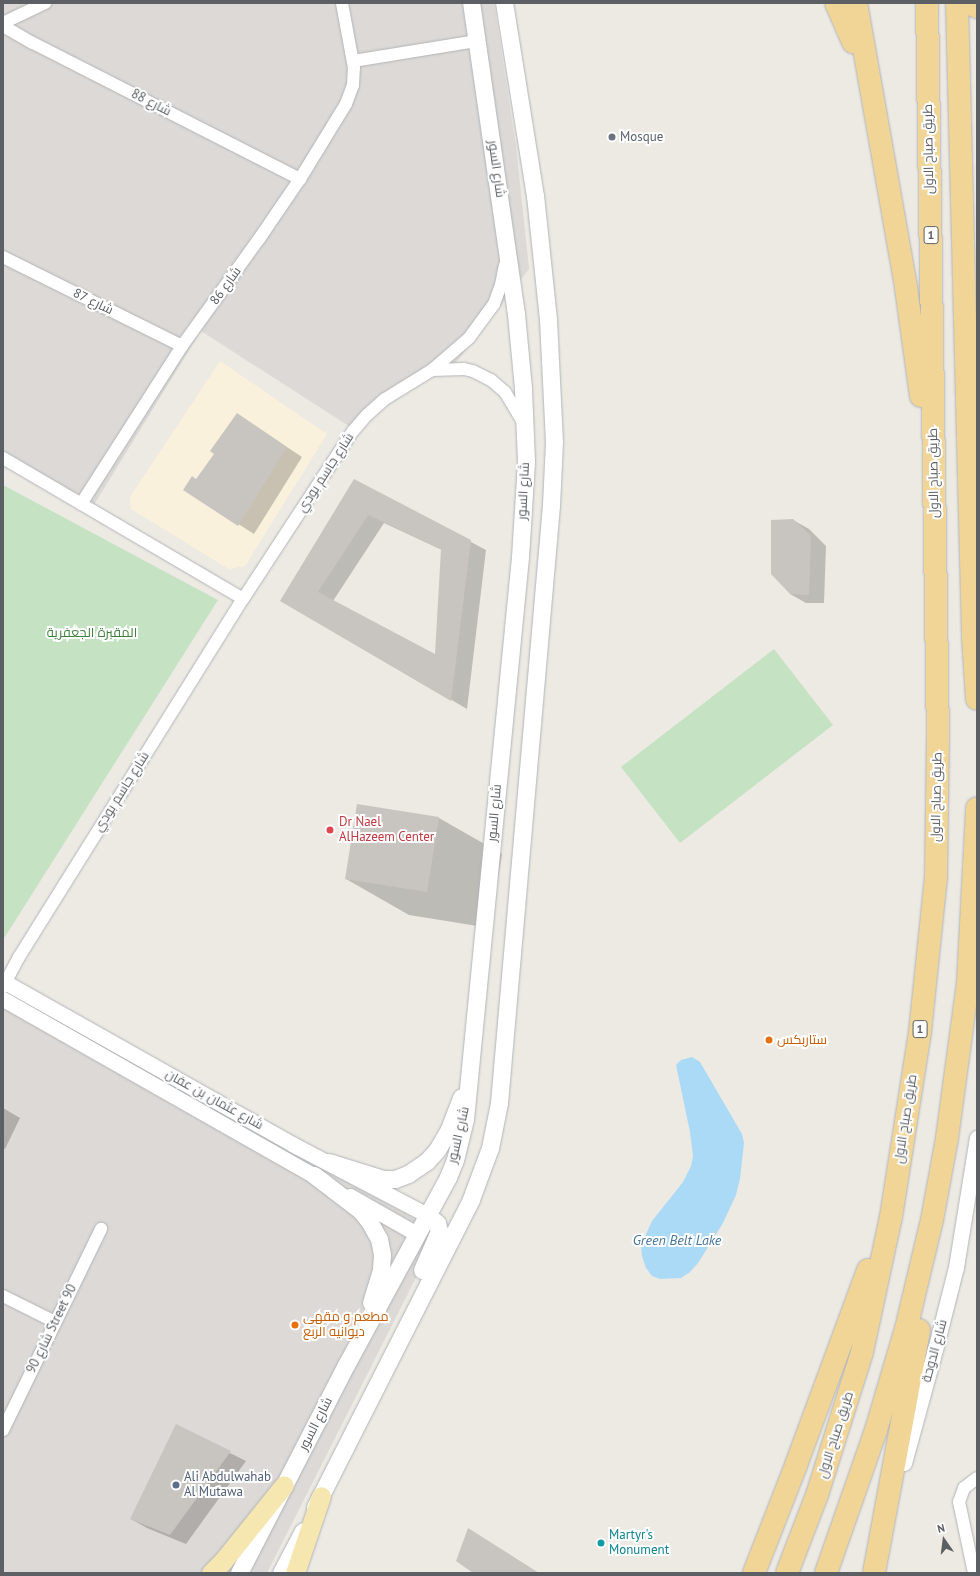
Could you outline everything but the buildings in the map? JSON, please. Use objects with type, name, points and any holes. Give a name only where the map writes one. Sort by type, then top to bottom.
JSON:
[{"type":"highway","points":[[836,3],[848,28],[874,108]]},
{"type":"highway","points":[[856,3],[905,280],[922,400],[934,468]]},
{"type":"highway","name":"طريق صباح الاول","points":[[786,1573],[817,1495],[862,1352],[891,1217],[920,1032],[936,878],[938,742],[927,3]]},
{"type":"highway","points":[[957,3],[972,629],[977,699]]},
{"type":"highway","points":[[967,3],[977,7]]},
{"type":"highway","points":[[826,1573],[878,1423],[906,1330],[932,1220],[947,1138],[968,982],[977,808]]},
{"type":"highway","points":[[754,1573],[796,1465],[867,1272],[891,1217]]},
{"type":"highway","points":[[875,1567],[912,1366],[930,1280],[932,1220]]},
{"type":"main road","name":"شارع السور","points":[[239,1573],[346,1365],[455,1160],[465,1119],[520,557],[525,491],[525,425],[521,362],[508,248],[471,3]]},
{"type":"main road","name":"شارع السور","points":[[281,1573],[460,1220],[487,1157],[499,1103],[551,505],[554,442],[548,319],[534,196],[504,3]]},
{"type":"main road","points":[[329,1162],[383,1180],[402,1177],[415,1171],[432,1156],[442,1143],[449,1129],[471,1068]]},
{"type":"main road","points":[[314,1174],[360,1210],[373,1226],[381,1245],[382,1262],[380,1278],[346,1365]]},
{"type":"main road","points":[[398,1344],[409,1299],[439,1231],[438,1224],[427,1215]]},
{"type":"main road","points":[[417,1234],[427,1239],[436,1240],[450,1233],[460,1220]]},
{"type":"main road","points":[[211,1573],[223,1561],[284,1485]]},
{"type":"main road","points":[[295,1573],[321,1496]]},
{"type":"street","points":[[3,24],[45,3]]},
{"type":"street","name":"شارع 86","points":[[81,504],[182,346],[300,179],[350,98],[354,78],[353,61],[342,3]]},
{"type":"street","name":"شارع 88","points":[[3,24],[33,43],[300,179]]},
{"type":"street","points":[[353,61],[477,41]]},
{"type":"street","name":"شارع جاسم بودي","points":[[4,983],[243,599],[358,424],[385,399],[432,370],[464,343],[489,314],[502,285],[508,248]]},
{"type":"street","name":"شارع 87","points":[[3,257],[182,346]]},
{"type":"street","name":"شارع جاسم بودي","points":[[432,370],[464,369],[473,371],[491,380],[509,396],[525,425]]},
{"type":"street","points":[[3,458],[243,599]]},
{"type":"street","name":"شارع عثمان بن عفان","points":[[4,983],[292,1144],[329,1162],[427,1215]]},
{"type":"street","name":"شارع عثمان بن عفان","points":[[3,999],[314,1174],[417,1234]]},
{"type":"street","name":"شارع الدوحة","points":[[875,1567],[956,1267],[977,1138]]},
{"type":"street","name":"شارع 90 Street 90","points":[[3,1430],[101,1229]]},
{"type":"street","points":[[3,1296],[56,1322]]},
{"type":"street","points":[[974,1573],[959,1502],[964,1488],[977,1478]]},
{"type":"shaded area","points":[[3,3],[494,3],[516,146],[529,269],[455,364],[399,392],[358,432],[201,331],[92,508],[3,460]]},
{"type":"shaded area","points":[[220,361],[327,434],[245,566],[229,569],[131,509],[130,497]]},
{"type":"shaded area","points":[[6,991],[439,1232],[267,1573],[3,1573],[3,996]]},
{"type":"green space","name":"المقبرة الجعفرية","points":[[3,485],[218,600],[3,940]]},
{"type":"green space","points":[[774,649],[833,725],[680,843],[621,767]]},
{"type":"water","name":"Green Belt Lake","points":[[692,1057],[700,1062],[742,1134],[744,1143],[740,1179],[736,1195],[723,1223],[698,1263],[690,1272],[681,1278],[660,1279],[652,1276],[646,1268],[642,1256],[641,1245],[652,1221],[683,1182],[691,1166],[693,1156],[690,1132],[676,1065],[681,1060]]},
{"type":"place","name":"Mosque","points":[[612,137]]},
{"type":"place","name":"Dr Nael AlHazeem Center","points":[[330,830]]},
{"type":"place","name":"ستاربكس","points":[[769,1040]]},
{"type":"place","name":"مطعم و مقهى ديوانيه الربع","points":[[295,1325]]},
{"type":"place","name":"Ali Abdulwahab Al Mutawa","points":[[176,1485]]},
{"type":"place","name":"Martyr's Monument","points":[[601,1543]]}]
